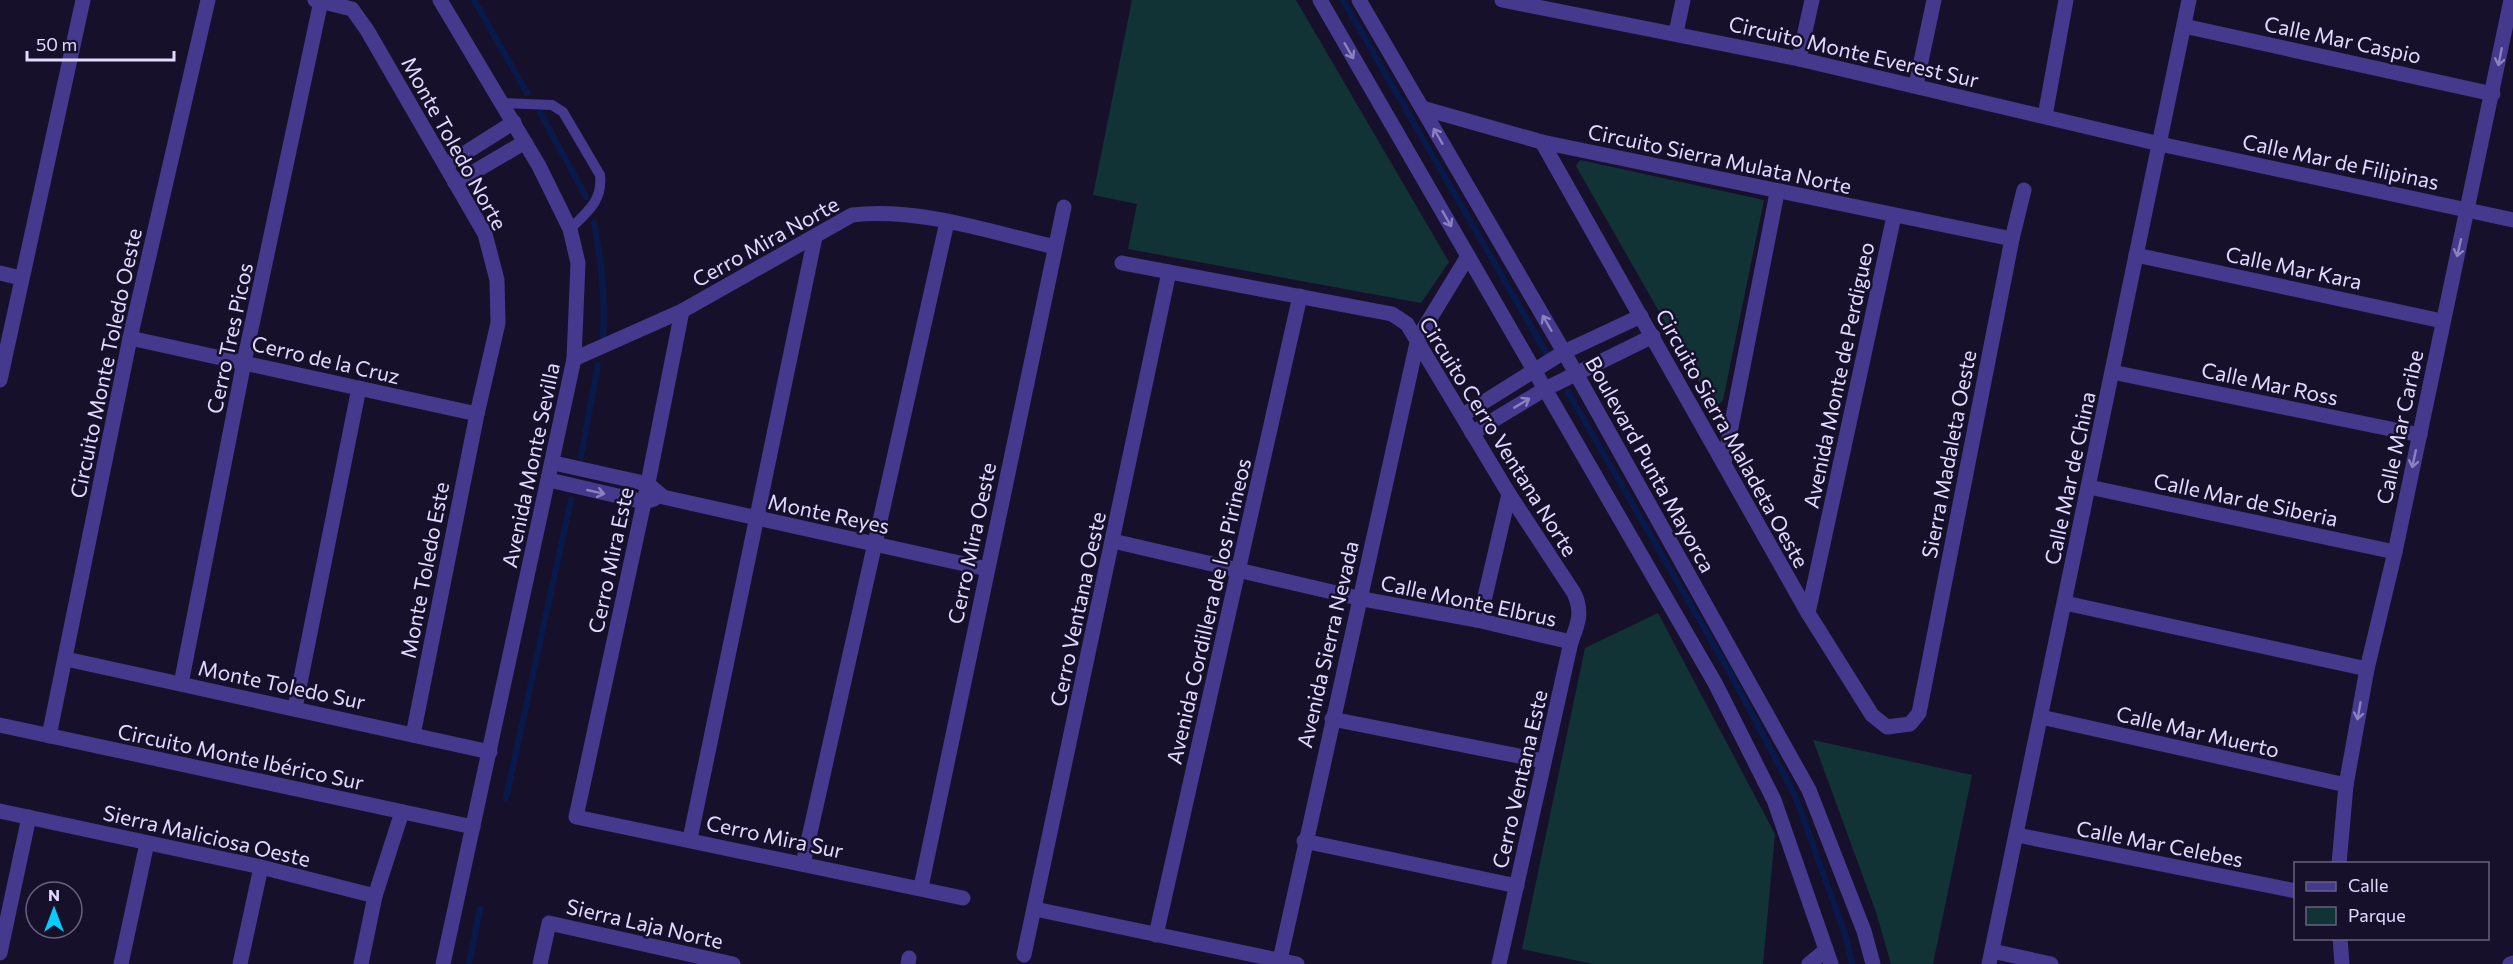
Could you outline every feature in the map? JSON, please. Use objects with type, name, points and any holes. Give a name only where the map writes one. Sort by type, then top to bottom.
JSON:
[{"type":"street","points":[[0,380],[83,0]]},
{"type":"street","name":"Circuito Monte Toledo Oeste","points":[[49,736],[130,338],[208,0]]},
{"type":"street","name":"Avenida Monte Sevilla","points":[[440,0],[525,142],[570,229],[578,262],[574,358],[554,463],[443,964]]},
{"type":"street","points":[[1320,0],[1715,683],[1769,789],[1828,957],[1809,964]]},
{"type":"street","name":"Boulevard Punta Mayorca","points":[[1359,0],[1576,373],[1809,790],[1864,931],[1873,964]]},
{"type":"street","name":"Circuito Monte Everest Sur","points":[[1502,0],[1553,6],[1799,59],[2160,144]]},
{"type":"street","points":[[1676,33],[1683,0]]},
{"type":"street","points":[[1799,59],[1812,0]]},
{"type":"street","points":[[1916,85],[1934,0]]},
{"type":"street","points":[[2045,116],[2066,0]]},
{"type":"street","name":"Calle Mar de China","points":[[1990,958],[2189,0]]},
{"type":"street","name":"Calle Mar Caribe","points":[[2339,862],[2346,785],[2367,669],[2395,552],[2511,0]]},
{"type":"street","name":"Monte Toledo Norte","points":[[318,1],[352,9],[485,234],[497,280],[498,323],[477,414]]},
{"type":"street","name":"Cerro Tres Picos","points":[[181,684],[318,1]]},
{"type":"street","name":"Calle Mar Caspio","points":[[2184,26],[2493,94]]},
{"type":"street","name":"Circuito Sierra Mulata Norte","points":[[1422,108],[1542,142],[1777,193],[2012,239]]},
{"type":"street","points":[[446,165],[514,122]]},
{"type":"street","points":[[455,183],[525,142]]},
{"type":"street","name":"Circuito Sierra Maladeta Oeste","points":[[1542,142],[1808,613],[1872,714],[1887,727],[1910,724]]},
{"type":"street","name":"Calle Mar de Filipinas","points":[[2160,144],[2513,220]]},
{"type":"street","name":"Sierra Madaleta Oeste","points":[[1910,724],[1919,713],[2012,239],[2024,190]]},
{"type":"street","points":[[1724,463],[1777,193]]},
{"type":"street","name":"Cerro Mira Oeste","points":[[921,887],[1064,207]]},
{"type":"street","name":"Cerro Mira Norte","points":[[574,358],[682,311],[852,215],[880,212],[947,222],[1056,247]]},
{"type":"street","name":"Avenida Monte de Perdigueo","points":[[1808,613],[1894,216]]},
{"type":"street","points":[[804,864],[947,222]]},
{"type":"street","points":[[690,839],[758,518],[814,237]]},
{"type":"street","name":"Calle Mar Kara","points":[[2136,255],[2442,321]]},
{"type":"street","name":"Avenida Sierra Nevada","points":[[1280,960],[1304,841],[1418,338],[1468,256]]},
{"type":"street","name":"Circuito Cerro Ventana Norte","points":[[1122,263],[1392,314],[1407,324],[1418,338],[1509,494],[1579,604]]},
{"type":"street","name":"Cerro Ventana Oeste","points":[[1024,955],[1169,272]]},
{"type":"street","points":[[0,273],[21,278]]},
{"type":"street","name":"Avenida Cordillera de los Pirineos","points":[[1156,935],[1300,296]]},
{"type":"street","name":"Cerro Mira Este","points":[[576,817],[648,484],[682,311]]},
{"type":"street","points":[[1462,415],[1564,352],[1641,316]]},
{"type":"street","points":[[1472,433],[1545,389],[1653,336]]},
{"type":"street","name":"Cerro de la Cruz","points":[[130,338],[477,414]]},
{"type":"street","name":"Calle Mar Ross","points":[[2112,372],[2420,435]]},
{"type":"street","points":[[296,708],[358,388]]},
{"type":"street","name":"Monte Toledo Este","points":[[413,735],[477,414]]},
{"type":"street","name":"Monte Reyes","points":[[554,463],[648,484],[663,497]]},
{"type":"street","name":"Monte Reyes","points":[[549,480],[644,502],[663,497],[987,569]]},
{"type":"street","name":"Calle Mar de Siberia","points":[[2089,487],[2395,552]]},
{"type":"street","points":[[1477,620],[1484,605],[1509,494]]},
{"type":"street","name":"Calle Monte Elbrus","points":[[1113,542],[1358,598],[1477,620],[1571,642]]},
{"type":"street","points":[[2065,603],[2367,669]]},
{"type":"street","name":"Cerro Ventana Este","points":[[1499,964],[1571,642],[1580,617],[1579,604]]},
{"type":"street","name":"Monte Toledo Sur","points":[[66,659],[490,752]]},
{"type":"street","name":"Calle Mar Muerto","points":[[2041,717],[2346,785]]},
{"type":"street","points":[[1332,719],[1544,760]]},
{"type":"street","name":"Circuito Monte Ibérico Sur","points":[[0,725],[473,827]]},
{"type":"street","name":"Sierra Maliciosa Oeste","points":[[0,812],[261,867],[375,896]]},
{"type":"street","points":[[361,964],[375,896],[402,812]]},
{"type":"street","points":[[0,953],[29,817]]},
{"type":"street","name":"Cerro Mira Sur","points":[[576,817],[921,887],[963,898]]},
{"type":"street","name":"Calle Mar Celebes","points":[[2017,835],[2294,891]]},
{"type":"street","points":[[1304,841],[1517,886]]},
{"type":"street","points":[[121,964],[147,843]]},
{"type":"street","points":[[240,964],[261,867]]},
{"type":"street","points":[[1035,909],[1259,960],[1280,960],[1297,964]]},
{"type":"street","name":"Sierra Laja Norte","points":[[540,964],[549,923],[666,957],[733,964]]},
{"type":"street","points":[[2340,940],[2342,964]]},
{"type":"street","points":[[1990,958],[2051,964]]},
{"type":"lane","points":[[502,103],[552,105],[563,112],[600,175],[602,187],[598,200],[570,229]]},
{"type":"green space","points":[[1132,0],[1296,0],[1449,262],[1421,303],[1128,249],[1137,204],[1093,195]]},
{"type":"green space","points":[[1580,160],[1764,200],[1723,400],[1719,404],[1710,401],[1576,166]]},
{"type":"green space","points":[[1658,613],[1775,834],[1763,964],[1593,964],[1522,949],[1585,648]]},
{"type":"green space","points":[[1813,740],[1972,775],[1933,964],[1891,964],[1876,912]]},
{"type":"waterway","points":[[474,0],[527,93]]},
{"type":"waterway","points":[[1343,0],[1548,356]]},
{"type":"waterway","points":[[540,112],[586,197]]},
{"type":"waterway","points":[[594,223],[602,279],[603,336]]},
{"type":"waterway","points":[[581,456],[598,365]]},
{"type":"waterway","points":[[1568,392],[1730,673],[1795,795],[1846,937],[1852,964]]},
{"type":"waterway","points":[[506,798],[571,500]]},
{"type":"waterway","points":[[469,964],[480,909]]}]
